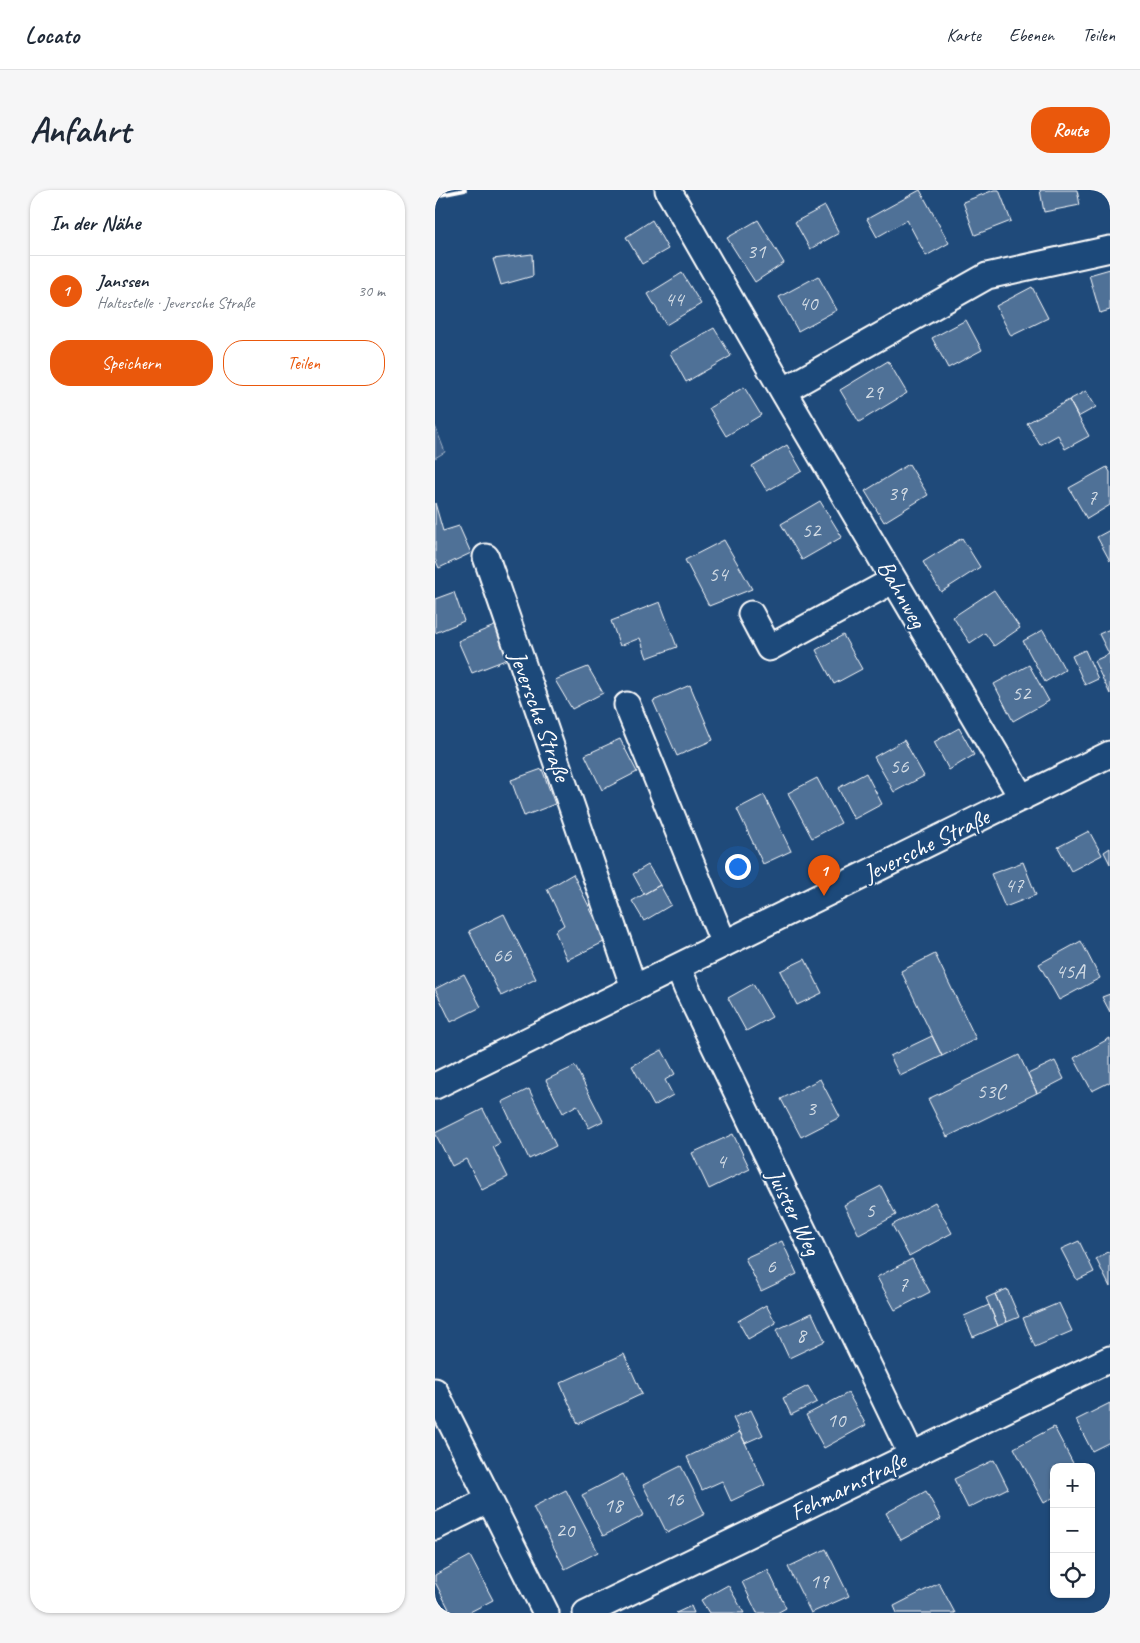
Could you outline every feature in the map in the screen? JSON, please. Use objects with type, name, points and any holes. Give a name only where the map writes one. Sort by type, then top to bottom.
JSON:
[{"type":"street","name":"Bahnweg","points":[[668,190],[1022,798]]},
{"type":"street","points":[[783,390],[987,276],[1110,249]]},
{"type":"street","name":"Jeversche Straße","points":[[486,557],[635,988]]},
{"type":"street","points":[[751,614],[769,648],[894,580]]},
{"type":"street","points":[[627,706],[725,944]]},
{"type":"street","name":"Jeversche Straße","points":[[435,1086],[1110,754]]},
{"type":"street","name":"Juister Weg","points":[[678,967],[912,1456]]},
{"type":"street","name":"Fehmarnstraße","points":[[586,1613],[1110,1359]]},
{"type":"street","points":[[435,1391],[546,1613]]},
{"type":"street","points":[[435,1527],[489,1500]]},
{"type":"shaded area","points":[[435,426],[445,452],[435,458]]},
{"type":"building","points":[[920,190],[949,243],[926,256],[907,220],[877,237],[867,219]]},
{"type":"building","points":[[994,190],[999,190],[1011,221],[975,235],[963,202]]},
{"type":"building","points":[[1040,190],[1077,190],[1080,205],[1044,212]]},
{"type":"building","points":[[825,206],[839,233],[810,249],[795,222]]},
{"type":"building","points":[[652,220],[668,249],[642,264],[626,237]]},
{"type":"building","points":[[758,220],[784,263],[755,282],[727,238]]},
{"type":"building","points":[[532,254],[533,276],[501,285],[493,259]]},
{"type":"building","points":[[1110,269],[1110,310],[1100,313],[1089,275]]},
{"type":"building","points":[[682,273],[701,304],[666,325],[648,294]]},
{"type":"building","points":[[818,276],[837,310],[798,331],[779,297]]},
{"type":"building","points":[[1032,287],[1048,318],[1011,336],[996,306]]},
{"type":"building","points":[[966,320],[982,350],[948,368],[932,338]]},
{"type":"building","points":[[714,328],[731,356],[686,382],[670,353]]},
{"type":"building","points":[[888,361],[907,393],[859,422],[840,390]]},
{"type":"building","points":[[744,387],[761,415],[726,436],[709,408]]},
{"type":"building","points":[[1086,391],[1096,407],[1078,417],[1069,400]]},
{"type":"building","points":[[1069,400],[1089,436],[1065,449],[1058,435],[1040,445],[1027,423]]},
{"type":"building","points":[[787,445],[802,471],[767,491],[752,466]]},
{"type":"building","points":[[909,464],[928,495],[884,522],[865,491]]},
{"type":"building","points":[[1107,467],[1110,472],[1110,505],[1087,519],[1069,488]]},
{"type":"building","points":[[820,501],[842,537],[802,560],[781,524]]},
{"type":"building","points":[[435,503],[443,531],[459,526],[471,553],[439,568],[435,559]]},
{"type":"building","points":[[1110,530],[1110,561],[1097,537]]},
{"type":"building","points":[[962,538],[980,567],[941,592],[923,562]]},
{"type":"building","points":[[724,540],[752,589],[709,606],[685,560]]},
{"type":"building","points":[[994,590],[1020,628],[994,646],[985,633],[970,643],[953,617]]},
{"type":"building","points":[[454,592],[464,621],[435,633],[435,599]]},
{"type":"building","points":[[660,602],[677,647],[647,658],[640,638],[620,646],[611,621]]},
{"type":"building","points":[[499,624],[513,657],[472,673],[458,641]]},
{"type":"building","points":[[1110,629],[1110,694],[1094,661],[1109,654],[1099,634]]},
{"type":"building","points":[[1043,630],[1065,670],[1045,682],[1023,641]]},
{"type":"building","points":[[843,635],[862,669],[834,684],[816,650]]},
{"type":"building","points":[[1085,650],[1098,679],[1085,685],[1072,656]]},
{"type":"building","points":[[1029,665],[1049,701],[1013,721],[994,684]]},
{"type":"building","points":[[588,667],[603,693],[572,709],[555,680]]},
{"type":"building","points":[[690,685],[713,740],[677,756],[653,701]]},
{"type":"building","points":[[959,728],[974,755],[949,770],[934,742]]},
{"type":"building","points":[[620,739],[637,772],[602,790],[585,755]]},
{"type":"building","points":[[904,740],[924,776],[894,792],[874,757]]},
{"type":"building","points":[[542,769],[555,804],[524,816],[511,780]]},
{"type":"building","points":[[866,773],[882,804],[854,819],[838,788]]},
{"type":"building","points":[[817,778],[841,823],[812,838],[788,793]]},
{"type":"building","points":[[764,795],[791,851],[763,864],[737,809]]},
{"type":"building","points":[[1089,831],[1102,855],[1071,871],[1058,847]]},
{"type":"building","points":[[1110,848],[1110,864],[1104,852]]},
{"type":"building","points":[[1023,862],[1036,895],[1005,907],[991,874]]},
{"type":"building","points":[[648,865],[660,885],[644,894],[633,874]]},
{"type":"building","points":[[573,874],[606,941],[567,960],[555,931],[564,925],[547,889]]},
{"type":"building","points":[[660,885],[671,905],[644,921],[632,901]]},
{"type":"building","points":[[504,914],[536,979],[501,996],[469,931]]},
{"type":"building","points":[[1081,941],[1100,978],[1059,1000],[1039,964]]},
{"type":"building","points":[[935,954],[976,1039],[942,1056],[901,971]]},
{"type":"building","points":[[805,959],[822,993],[797,1005],[780,971]]},
{"type":"building","points":[[464,974],[481,1007],[451,1022],[435,989]]},
{"type":"building","points":[[753,984],[772,1017],[746,1031],[728,998]]},
{"type":"building","points":[[1110,994],[1110,1012],[1102,997]]},
{"type":"building","points":[[932,1036],[942,1056],[900,1076],[890,1056]]},
{"type":"building","points":[[1110,1038],[1110,1082],[1092,1091],[1074,1058]]},
{"type":"building","points":[[662,1050],[675,1074],[665,1080],[673,1095],[654,1106],[632,1066]]},
{"type":"building","points":[[1019,1055],[1037,1093],[947,1137],[928,1099]]},
{"type":"building","points":[[1055,1061],[1064,1079],[1037,1093],[1028,1074]]},
{"type":"building","points":[[575,1066],[603,1121],[589,1128],[577,1105],[563,1113],[546,1080]]},
{"type":"building","points":[[820,1079],[840,1117],[801,1137],[781,1099]]},
{"type":"building","points":[[529,1089],[556,1146],[529,1159],[502,1102]]},
{"type":"building","points":[[483,1109],[500,1143],[493,1147],[508,1177],[482,1190],[466,1159],[452,1166],[435,1133]]},
{"type":"building","points":[[733,1134],[750,1169],[709,1189],[692,1153]]},
{"type":"building","points":[[881,1186],[896,1215],[859,1235],[844,1205]]},
{"type":"building","points":[[935,1202],[952,1233],[909,1256],[892,1225]]},
{"type":"building","points":[[782,1241],[797,1274],[761,1291],[745,1258]]},
{"type":"building","points":[[1079,1241],[1094,1272],[1077,1280],[1061,1249]]},
{"type":"building","points":[[1110,1251],[1110,1287],[1096,1259]]},
{"type":"building","points":[[912,1259],[930,1292],[895,1310],[877,1277]]},
{"type":"building","points":[[1007,1289],[1019,1317],[1007,1322],[995,1294]]},
{"type":"building","points":[[995,1294],[1007,1322],[998,1326],[986,1298]]},
{"type":"building","points":[[1059,1303],[1072,1331],[1035,1347],[1023,1318]]},
{"type":"building","points":[[766,1305],[776,1323],[748,1339],[738,1321]]},
{"type":"building","points":[[989,1305],[998,1326],[973,1337],[964,1316]]},
{"type":"building","points":[[812,1313],[825,1341],[789,1358],[776,1330]]},
{"type":"building","points":[[624,1354],[642,1394],[578,1424],[560,1383]]},
{"type":"building","points":[[808,1386],[817,1402],[791,1415],[783,1398]]},
{"type":"building","points":[[848,1393],[866,1425],[824,1448],[806,1415]]},
{"type":"building","points":[[1110,1403],[1110,1442],[1092,1451],[1076,1420]]},
{"type":"building","points":[[751,1410],[763,1435],[745,1443],[733,1418]]},
{"type":"building","points":[[1054,1427],[1073,1463],[1050,1463],[1050,1499],[1044,1503],[1014,1448]]},
{"type":"building","points":[[740,1432],[765,1485],[731,1501],[722,1481],[702,1490],[687,1457]]},
{"type":"building","points":[[994,1460],[1008,1488],[968,1508],[954,1479]]},
{"type":"building","points":[[681,1466],[705,1514],[667,1533],[643,1485]]},
{"type":"building","points":[[623,1474],[644,1515],[603,1536],[582,1495]]},
{"type":"building","points":[[566,1490],[598,1552],[565,1569],[533,1507]]},
{"type":"building","points":[[926,1491],[941,1519],[901,1540],[886,1513]]},
{"type":"building","points":[[826,1549],[849,1596],[811,1613],[788,1567]]},
{"type":"building","points":[[470,1556],[493,1600],[468,1613],[451,1613],[435,1582],[435,1575]]},
{"type":"building","points":[[768,1570],[786,1608],[777,1613],[757,1613],[742,1582]]},
{"type":"building","points":[[939,1583],[955,1613],[897,1613],[894,1606]]},
{"type":"building","points":[[728,1585],[744,1613],[709,1613],[701,1600]]},
{"type":"building","points":[[691,1606],[694,1613],[676,1613]]},
{"type":"railway","points":[[435,196],[465,190]]},
{"type":"place","name":"Janssen","points":[[824,896]]}]
